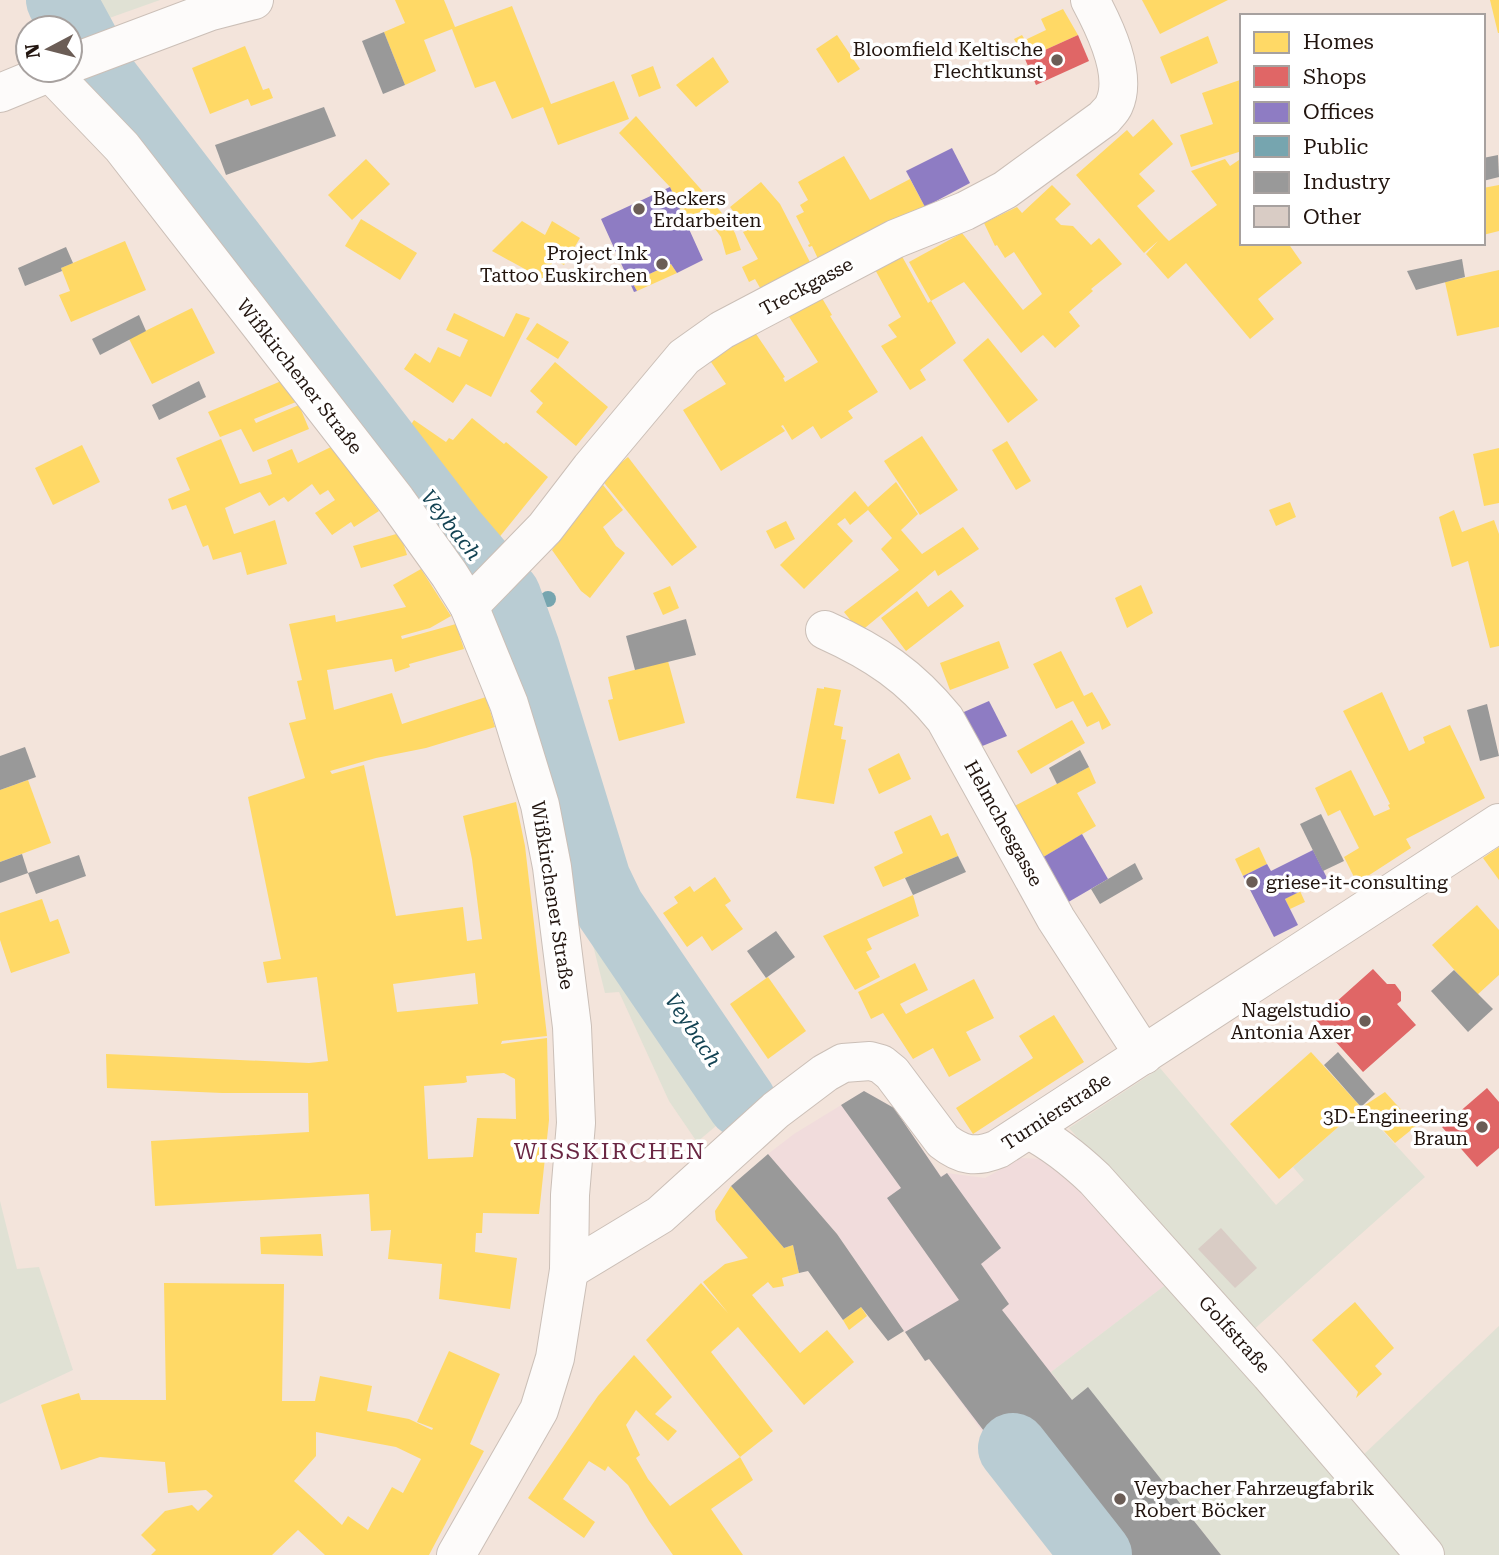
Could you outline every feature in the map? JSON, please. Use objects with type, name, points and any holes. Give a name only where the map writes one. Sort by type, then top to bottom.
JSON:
[{"type":"street","points":[[84,59],[211,12],[254,0]]},
{"type":"street","name":"Treckgasse","points":[[487,587],[545,528],[684,357],[722,330],[883,246],[965,211],[1005,190],[1104,118],[1114,106],[1118,78],[1101,20],[1090,0]]},
{"type":"street","name":"Wißkirchener Straße","points":[[84,83],[122,147],[396,500],[449,574],[487,587],[509,704],[540,804],[552,867],[572,1027],[576,1123],[570,1195],[569,1270],[555,1358],[539,1410],[456,1555]]},
{"type":"street","points":[[0,93],[22,84]]},
{"type":"street","name":"Helmchesgasse","points":[[825,630],[856,644],[894,668],[924,693],[946,719],[1056,919],[1144,1055]]},
{"type":"street","name":"Turnierstraße","points":[[569,1270],[660,1215],[763,1121],[825,1073],[843,1063],[870,1060],[881,1064],[892,1073],[943,1141],[963,1154],[974,1156],[998,1149],[1499,823]]},
{"type":"street","name":"Golfstraße","points":[[1029,1130],[1073,1158],[1095,1179],[1270,1374],[1425,1555]]},
{"type":"shaded area","points":[[26,0],[160,0],[84,27],[84,14],[32,14]]},
{"type":"shaded area","points":[[604,937],[621,941],[703,1067],[736,1109],[697,1142],[669,1101],[619,992],[605,993],[592,941]]},
{"type":"shaded area","points":[[1160,1068],[1276,1205],[1304,1180],[1293,1167],[1361,1107],[1425,1177],[1251,1332],[1069,1128]]},
{"type":"shaded area","points":[[864,1091],[894,1108],[941,1176],[947,1173],[985,1178],[1021,1158],[1042,1159],[1066,1169],[1172,1280],[1051,1372],[1088,1387],[1221,1555],[1109,1555],[1019,1443],[1001,1457],[929,1359],[925,1361],[837,1234],[768,1154],[794,1134]]},
{"type":"shaded area","points":[[0,1201],[17,1269],[39,1267],[73,1370],[0,1404]]},
{"type":"shaded area","points":[[1172,1280],[1410,1555],[1221,1555],[1088,1388],[1072,1400],[1051,1372]]},
{"type":"shaded area","points":[[1499,1326],[1499,1555],[1441,1555],[1359,1459]]},
{"type":"shaded area","points":[[1019,1443],[1109,1555],[1075,1555],[1001,1457]]},
{"type":"building: Homes","points":[[395,0],[444,0],[455,27],[512,6],[551,104],[614,81],[629,119],[558,145],[543,107],[512,119],[495,81],[475,88],[452,29],[424,40],[436,71],[405,85],[384,32],[405,23]]},
{"type":"building: Homes","points":[[1142,0],[1228,0],[1160,34]]},
{"type":"building: Homes","points":[[1490,0],[1499,0],[1499,33],[1498,33]]},
{"type":"building: Homes","points":[[1063,9],[1078,35],[1025,59],[1014,39],[1022,35],[1025,40],[1046,30],[1041,19]]},
{"type":"building: Homes","points":[[837,35],[860,69],[838,83],[816,49]]},
{"type":"building: Homes","points":[[1208,36],[1218,63],[1171,84],[1160,57]]},
{"type":"building: Homes","points":[[245,46],[263,90],[269,88],[273,98],[251,106],[248,99],[210,114],[192,68]]},
{"type":"building: Homes","points":[[713,57],[729,82],[696,107],[676,85]]},
{"type":"building: Homes","points":[[653,66],[661,88],[639,97],[631,75]]},
{"type":"building: Homes","points":[[1240,80],[1240,152],[1191,167],[1180,135],[1213,124],[1202,93]]},
{"type":"building: Homes","points":[[636,116],[721,212],[735,233],[741,250],[726,255],[721,237],[702,211],[684,219],[670,187],[619,133]]},
{"type":"building: Homes","points":[[1153,119],[1173,144],[1139,174],[1155,191],[1137,206],[1169,241],[1217,205],[1191,171],[1225,159],[1230,166],[1240,159],[1240,245],[1289,245],[1302,263],[1258,299],[1274,319],[1250,339],[1186,263],[1168,279],[1146,254],[1158,241],[1144,253],[1076,175],[1127,130],[1133,137]]},
{"type":"building: Homes","points":[[844,156],[870,200],[910,179],[925,207],[820,263],[812,246],[809,247],[796,216],[804,212],[800,205],[808,200],[798,182]]},
{"type":"building: Homes","points":[[366,159],[390,184],[352,220],[328,195]]},
{"type":"building: Homes","points":[[761,182],[780,204],[813,268],[763,293],[755,279],[749,282],[742,267],[758,259],[743,232],[748,230],[730,207]]},
{"type":"building: Homes","points":[[1052,185],[1071,204],[1055,219],[1061,225],[1073,226],[1091,245],[1099,238],[1122,264],[1091,289],[1093,291],[1069,312],[1080,326],[1055,348],[1043,335],[1021,353],[964,282],[931,301],[909,262],[962,233],[1023,310],[1042,294],[1014,252],[1005,258],[997,245],[995,246],[984,223],[1017,207],[1022,213]]},
{"type":"building: Homes","points":[[1499,185],[1499,231],[1485,234],[1485,188]]},
{"type":"building: Homes","points":[[361,219],[417,253],[400,280],[345,246]]},
{"type":"building: Homes","points":[[522,221],[545,235],[552,221],[580,238],[564,265],[554,260],[543,279],[492,251]]},
{"type":"building: Homes","points":[[125,241],[146,290],[71,322],[59,295],[70,291],[61,268]]},
{"type":"building: Homes","points":[[899,251],[928,303],[931,301],[956,343],[920,370],[926,380],[910,390],[881,346],[897,337],[888,325],[901,317],[872,264]]},
{"type":"building: Homes","points":[[671,264],[677,273],[637,291],[632,282]]},
{"type":"building: Homes","points":[[1499,270],[1499,327],[1457,336],[1445,282]]},
{"type":"building: Homes","points":[[819,293],[832,315],[830,316],[878,392],[848,411],[853,418],[821,439],[813,426],[792,440],[783,425],[781,426],[785,431],[721,471],[683,410],[726,384],[709,359],[752,328],[785,377],[785,382],[818,362],[786,312]]},
{"type":"building: Homes","points":[[192,308],[215,353],[152,384],[129,339]]},
{"type":"building: Homes","points":[[454,313],[504,337],[516,313],[530,318],[491,397],[466,384],[453,403],[404,369],[415,353],[430,363],[438,347],[460,357],[468,340],[446,330]]},
{"type":"building: Homes","points":[[537,323],[569,342],[558,359],[526,339]]},
{"type":"building: Homes","points":[[988,338],[1038,400],[1008,423],[963,360]]},
{"type":"building: Homes","points":[[555,362],[608,407],[576,446],[536,412],[543,403],[530,391]]},
{"type":"building: Homes","points":[[286,379],[296,402],[254,419],[256,423],[299,405],[309,429],[253,452],[241,429],[220,437],[208,412]]},
{"type":"building: Homes","points":[[472,418],[548,477],[497,540],[477,525],[482,520],[443,488],[426,466],[433,458],[402,438],[414,420],[446,442],[449,438],[453,440]]},
{"type":"building: Homes","points":[[922,436],[958,490],[920,515],[884,461]]},
{"type":"building: Homes","points":[[221,439],[240,484],[272,474],[267,460],[292,449],[298,463],[331,447],[379,511],[354,527],[351,522],[332,535],[315,513],[335,500],[328,490],[320,495],[312,484],[288,502],[284,497],[269,506],[260,492],[225,508],[234,534],[275,520],[287,564],[247,575],[241,552],[213,560],[208,545],[203,547],[186,505],[172,510],[168,499],[190,490],[176,458]]},
{"type":"building: Homes","points":[[1007,441],[1031,481],[1016,490],[992,450]]},
{"type":"building: Homes","points":[[82,445],[100,482],[53,505],[35,468]]},
{"type":"building: Homes","points":[[1499,448],[1499,503],[1484,506],[1473,454]]},
{"type":"building: Homes","points":[[628,457],[697,547],[672,566],[601,479]]},
{"type":"building: Homes","points":[[896,482],[918,514],[901,530],[922,554],[963,527],[979,549],[938,576],[935,570],[860,632],[844,612],[899,570],[881,549],[892,538],[868,510],[850,525],[845,518],[837,524],[853,541],[804,589],[780,565],[855,491],[868,507]]},
{"type":"building: Homes","points":[[603,485],[623,510],[603,527],[616,546],[625,553],[590,598],[581,591],[552,550]]},
{"type":"building: Homes","points":[[1290,502],[1296,517],[1276,526],[1269,510]]},
{"type":"building: Homes","points":[[1454,510],[1462,532],[1494,520],[1499,534],[1499,646],[1490,648],[1468,561],[1452,567],[1439,517]]},
{"type":"building: Homes","points":[[786,521],[795,539],[775,549],[766,531]]},
{"type":"building: Homes","points":[[400,533],[407,555],[361,568],[353,546]]},
{"type":"building: Homes","points":[[421,569],[451,616],[430,628],[401,636],[402,639],[456,624],[464,649],[409,664],[410,667],[395,672],[392,659],[327,670],[334,710],[392,693],[402,724],[486,697],[495,727],[426,748],[330,771],[332,774],[364,765],[396,916],[463,907],[467,941],[482,939],[472,859],[463,816],[516,802],[525,846],[547,1036],[502,1041],[501,1044],[547,1038],[549,1120],[539,1214],[483,1213],[482,1233],[476,1233],[475,1252],[517,1258],[510,1309],[439,1299],[442,1264],[388,1259],[391,1230],[371,1231],[369,1194],[155,1206],[151,1141],[309,1132],[308,1093],[222,1093],[107,1088],[106,1054],[309,1063],[328,1061],[317,977],[267,983],[263,962],[281,959],[248,797],[305,778],[289,723],[306,719],[297,681],[302,680],[289,624],[335,615],[336,622],[406,607],[393,585]],"holes":[[[475,973],[478,1004],[397,1012],[393,984]],[[504,1073],[515,1079],[516,1119],[477,1118],[473,1157],[428,1159],[424,1086],[464,1083],[467,1082],[466,1076]]]},
{"type":"building: Homes","points":[[1141,585],[1153,613],[1127,628],[1115,598]]},
{"type":"building: Homes","points":[[670,586],[679,608],[663,615],[653,593]]},
{"type":"building: Homes","points":[[951,590],[964,606],[906,651],[881,618],[917,591],[928,607]]},
{"type":"building: Homes","points":[[999,641],[1009,668],[950,690],[940,663]]},
{"type":"building: Homes","points":[[1061,651],[1084,696],[1092,692],[1111,725],[1102,730],[1099,721],[1087,727],[1073,701],[1056,709],[1033,664]]},
{"type":"building: Homes","points":[[668,661],[685,723],[619,741],[608,700],[613,699],[608,677]]},
{"type":"building: Homes","points":[[817,688],[841,690],[834,725],[843,727],[841,739],[846,740],[834,804],[796,798]]},
{"type":"building: Homes","points":[[1382,692],[1409,751],[1425,743],[1423,737],[1450,725],[1485,798],[1406,839],[1411,848],[1357,883],[1344,857],[1359,848],[1340,810],[1328,816],[1315,788],[1351,770],[1374,816],[1390,809],[1390,804],[1343,711]]},
{"type":"building: Homes","points":[[1072,720],[1085,743],[1031,774],[1017,751]]},
{"type":"building: Homes","points":[[899,753],[911,779],[879,794],[868,769]]},
{"type":"building: Homes","points":[[1089,767],[1096,783],[1077,793],[1096,826],[1040,859],[1011,808]]},
{"type":"building: Homes","points":[[28,780],[51,843],[0,862],[0,790]]},
{"type":"building: Homes","points":[[931,815],[941,836],[948,833],[958,856],[883,887],[874,867],[903,853],[894,832]]},
{"type":"building: Homes","points":[[1259,847],[1267,864],[1243,876],[1235,859]]},
{"type":"building: Homes","points":[[1499,847],[1499,880],[1483,858]]},
{"type":"building: Homes","points":[[715,877],[731,901],[725,905],[743,929],[712,951],[702,936],[687,947],[663,913],[678,903],[674,897],[690,886],[694,892]]},
{"type":"building: Homes","points":[[1300,891],[1305,902],[1290,909],[1285,899]]},
{"type":"building: Homes","points":[[913,895],[919,916],[867,939],[872,949],[866,952],[880,977],[855,990],[823,936]]},
{"type":"building: Homes","points":[[42,899],[50,922],[58,919],[70,953],[11,973],[0,940],[0,913]]},
{"type":"building: Homes","points":[[1477,905],[1499,930],[1499,975],[1477,995],[1432,945]]},
{"type":"building: Homes","points":[[915,963],[928,990],[900,1004],[906,1014],[974,979],[994,1018],[966,1032],[981,1060],[949,1077],[933,1048],[913,1059],[883,1013],[871,1019],[858,992]]},
{"type":"building: Homes","points":[[768,977],[806,1031],[768,1059],[730,1004]]},
{"type":"building: Homes","points":[[1054,1015],[1084,1062],[973,1134],[956,1108],[1033,1058],[1019,1036]]},
{"type":"building: Homes","points":[[1311,1052],[1361,1107],[1279,1179],[1230,1124]]},
{"type":"building: Homes","points":[[1385,1092],[1416,1126],[1395,1143],[1362,1107]]},
{"type":"building: Homes","points":[[731,1186],[784,1248],[793,1245],[799,1273],[782,1278],[784,1286],[773,1288],[768,1282],[752,1295],[800,1353],[827,1330],[854,1362],[804,1405],[738,1327],[711,1352],[773,1431],[740,1457],[646,1340],[701,1283],[728,1313],[703,1282],[725,1264],[748,1258],[716,1220],[715,1211]]},
{"type":"building: Homes","points":[[321,1234],[323,1256],[261,1254],[260,1237]]},
{"type":"building: Homes","points":[[164,1283],[284,1284],[282,1401],[315,1401],[320,1376],[372,1386],[367,1411],[409,1419],[432,1430],[433,1428],[417,1422],[449,1351],[500,1374],[470,1444],[484,1451],[429,1555],[325,1555],[298,1530],[272,1555],[151,1555],[156,1550],[141,1535],[165,1511],[192,1505],[198,1511],[213,1496],[206,1490],[168,1493],[165,1462],[100,1457],[61,1470],[41,1405],[79,1393],[81,1400],[166,1400]],"holes":[[[316,1432],[396,1447],[421,1459],[403,1493],[392,1487],[368,1530],[348,1516],[342,1525],[294,1481],[316,1456]]]},
{"type":"building: Homes","points":[[1355,1302],[1394,1348],[1375,1366],[1382,1374],[1356,1398],[1358,1392],[1312,1340]]},
{"type":"building: Homes","points":[[861,1307],[867,1316],[849,1330],[843,1320]]},
{"type":"building: Homes","points":[[634,1355],[672,1397],[655,1414],[677,1431],[668,1441],[636,1410],[626,1425],[640,1455],[636,1458],[648,1479],[670,1506],[740,1457],[753,1480],[711,1509],[743,1555],[673,1555],[628,1485],[608,1466],[605,1471],[589,1461],[563,1499],[595,1522],[584,1538],[528,1498],[598,1396]]},
{"type":"building: Shops","points":[[1078,35],[1089,61],[1036,85],[1025,59]]},
{"type":"building: Shops","points":[[1373,969],[1387,984],[1395,984],[1401,992],[1401,1001],[1397,1004],[1416,1025],[1363,1072],[1316,1020]]},
{"type":"building: Shops","points":[[1487,1088],[1499,1102],[1499,1148],[1477,1167],[1442,1127]]},
{"type":"building: Offices","points":[[952,148],[970,183],[925,207],[906,171]]},
{"type":"building: Offices","points":[[670,187],[703,260],[677,273],[671,264],[632,282],[637,291],[634,292],[601,219]]},
{"type":"building: Offices","points":[[989,701],[1007,736],[975,749],[957,715]]},
{"type":"building: Offices","points":[[1082,834],[1108,879],[1065,904],[1040,859]]},
{"type":"building: Offices","points":[[1313,850],[1327,878],[1285,899],[1298,925],[1274,937],[1243,876],[1267,864],[1271,871]]},
{"type":"building: Public","points":[[548,591],[554,593],[554,605],[548,607],[542,605],[540,599],[542,593]]},
{"type":"building: Industry","points":[[384,32],[405,85],[383,94],[362,41]]},
{"type":"building: Industry","points":[[324,107],[336,136],[226,175],[215,145]]},
{"type":"building: Industry","points":[[1498,155],[1499,177],[1485,180],[1485,158]]},
{"type":"building: Industry","points":[[66,247],[73,263],[61,268],[62,271],[25,286],[18,268]]},
{"type":"building: Industry","points":[[1462,259],[1465,277],[1416,290],[1407,271]]},
{"type":"building: Industry","points":[[139,315],[146,331],[100,355],[92,339]]},
{"type":"building: Industry","points":[[199,381],[206,397],[159,420],[152,405]]},
{"type":"building: Industry","points":[[686,619],[696,655],[635,670],[626,636]]},
{"type":"building: Industry","points":[[1487,704],[1499,756],[1480,761],[1467,710]]},
{"type":"building: Industry","points":[[25,747],[36,777],[0,790],[0,756]]},
{"type":"building: Industry","points":[[1080,750],[1089,767],[1057,784],[1049,768]]},
{"type":"building: Industry","points":[[1321,814],[1344,861],[1323,871],[1300,824]]},
{"type":"building: Industry","points":[[22,854],[28,873],[0,883],[0,862]]},
{"type":"building: Industry","points":[[79,855],[86,876],[36,894],[28,873]]},
{"type":"building: Industry","points":[[958,856],[966,872],[913,895],[905,878]]},
{"type":"building: Industry","points":[[1135,863],[1143,879],[1100,904],[1091,889]]},
{"type":"building: Industry","points":[[776,931],[795,957],[766,978],[747,951]]},
{"type":"building: Industry","points":[[1454,970],[1493,1009],[1468,1032],[1431,991]]},
{"type":"building: Industry","points":[[1338,1052],[1375,1094],[1361,1107],[1324,1065]]},
{"type":"building: Industry","points":[[864,1091],[894,1108],[941,1177],[947,1173],[1001,1248],[981,1264],[1009,1304],[1002,1310],[1072,1400],[1088,1387],[1221,1555],[1109,1555],[1019,1443],[1003,1456],[929,1359],[925,1361],[905,1332],[959,1300],[887,1198],[901,1188],[841,1105]]},
{"type":"building: Industry","points":[[768,1154],[837,1234],[904,1331],[888,1341],[861,1307],[843,1320],[808,1271],[799,1273],[793,1245],[784,1248],[731,1186]]},
{"type":"building: Other","points":[[1221,1228],[1257,1268],[1235,1288],[1198,1249]]},
{"type":"waterway","name":"Veybach","points":[[61,0],[105,81],[452,533],[506,596],[525,649],[596,880],[610,909],[742,1103]]},
{"type":"waterway","name":"Veybach","points":[[1013,1448],[1097,1555]]},
{"type":"place","name":"Bloomfield Keltische Flechtkunst","points":[[1057,60]]},
{"type":"place","name":"Beckers Erdarbeiten","points":[[639,209]]},
{"type":"place","name":"Project Ink Tattoo Euskirchen","points":[[662,264]]},
{"type":"place","name":"griese-it-consulting","points":[[1252,882]]},
{"type":"place","name":"Nagelstudio Antonia Axer","points":[[1365,1021]]},
{"type":"place","name":"3D-Engineering Braun","points":[[1482,1127]]},
{"type":"place","name":"Veybacher Fahrzeugfabrik Robert Böcker","points":[[1120,1499]]},
{"type":"district","name":"WISSKIRCHEN","points":[[610,1151]]}]
